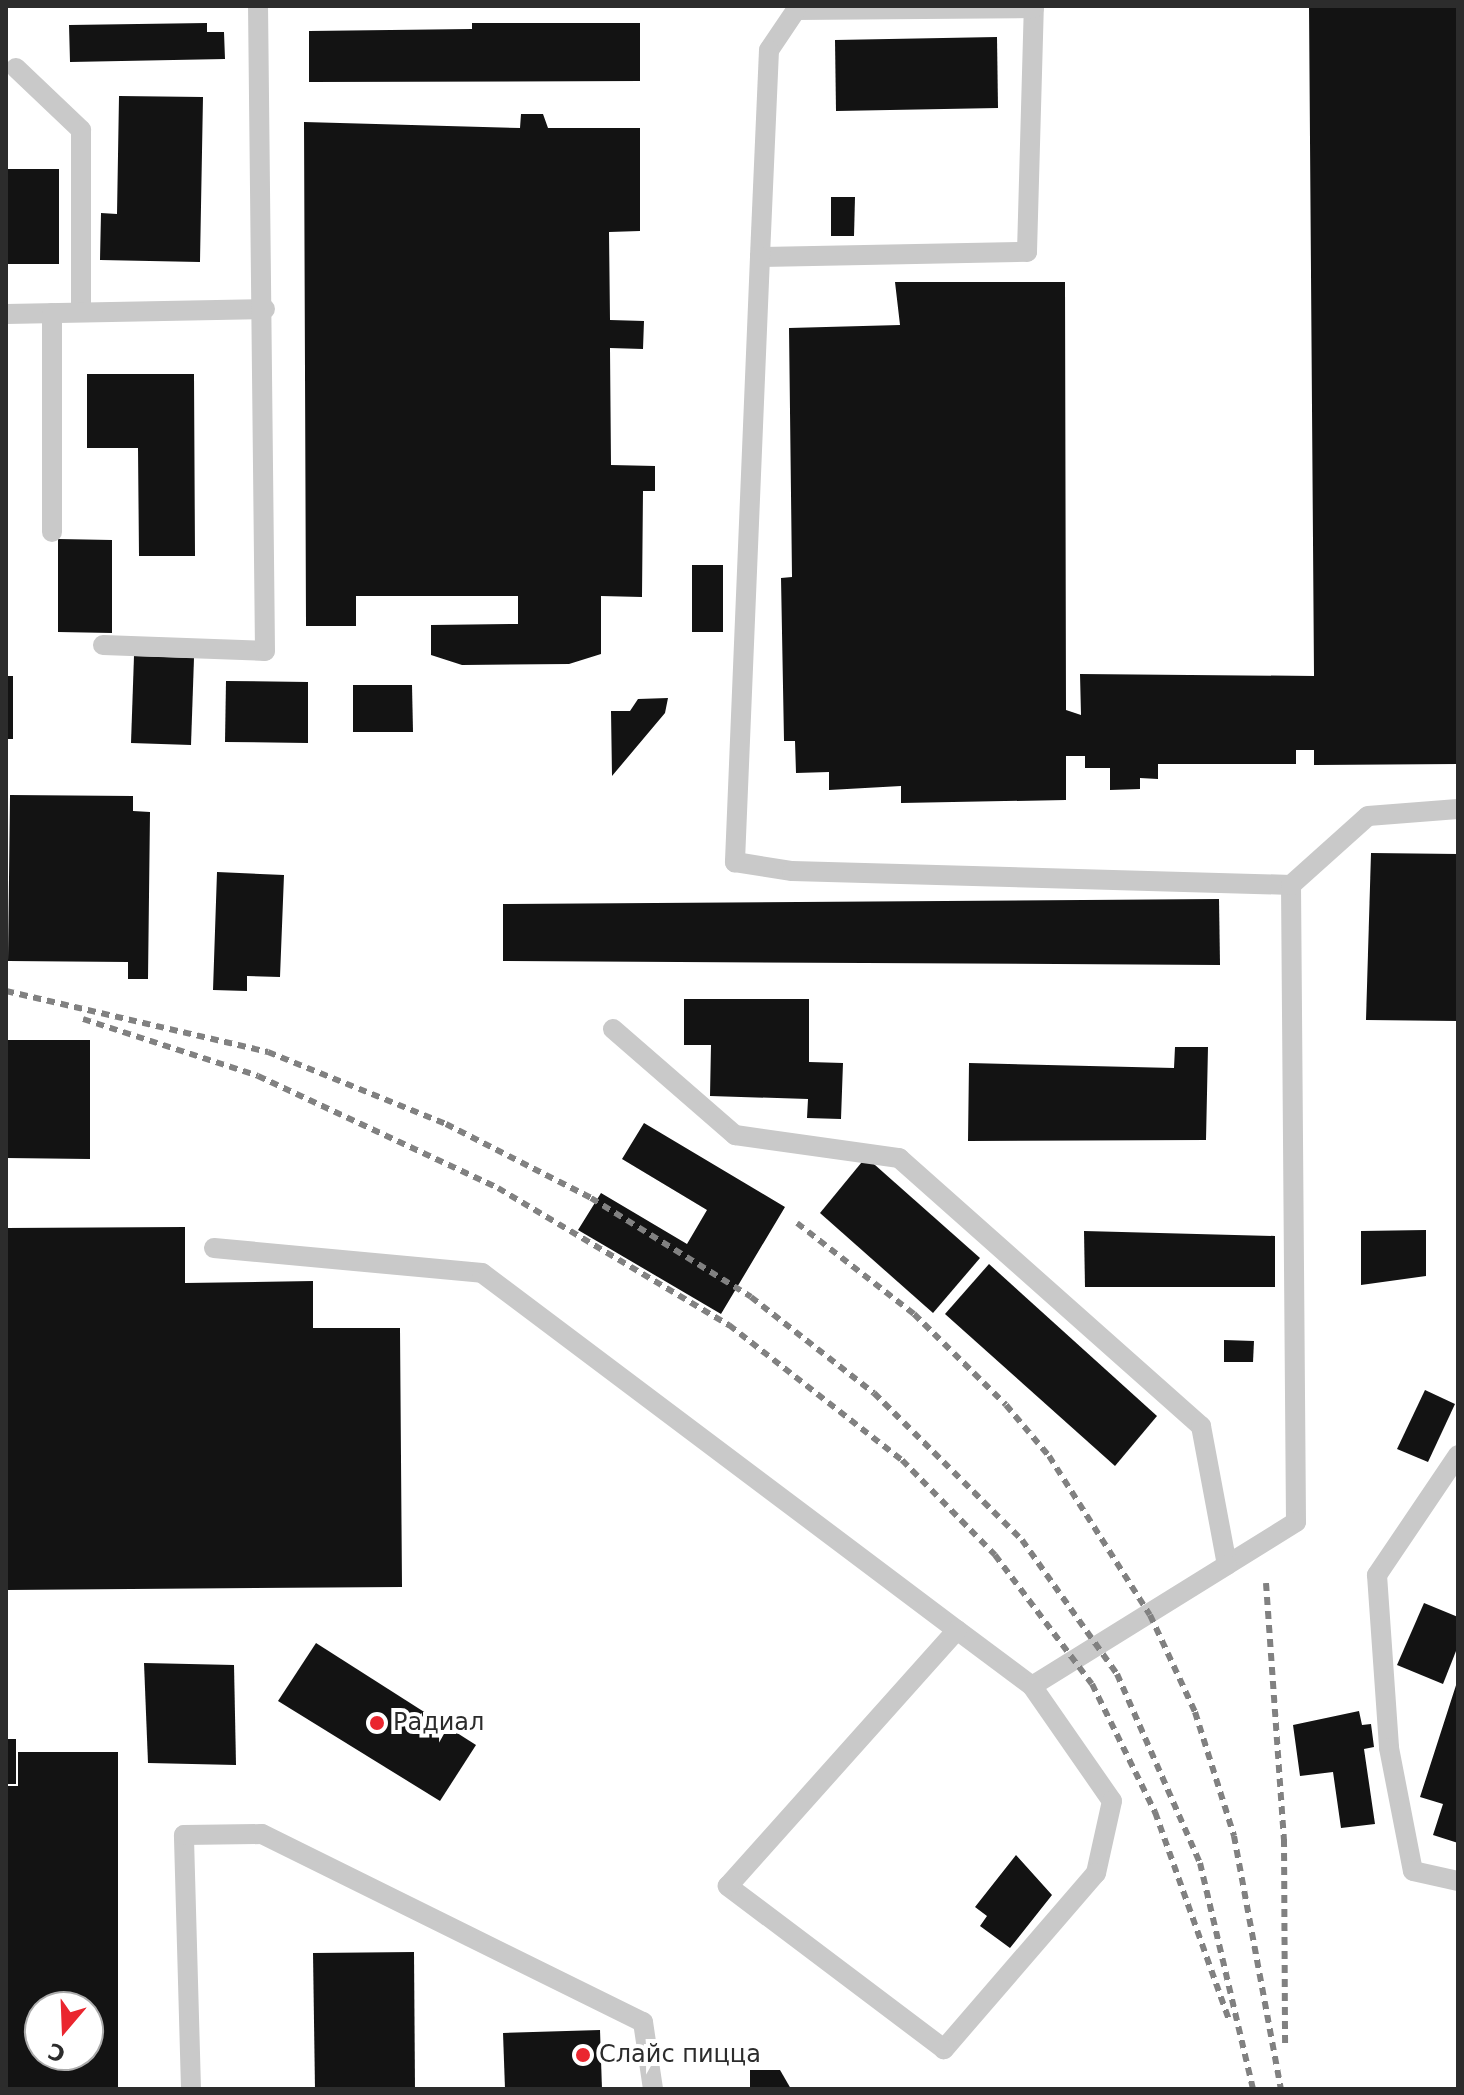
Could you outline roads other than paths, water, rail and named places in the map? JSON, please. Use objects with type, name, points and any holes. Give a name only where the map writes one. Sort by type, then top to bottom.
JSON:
[{"type":"lane","points":[[103,645],[265,651],[265,309],[258,6]]},
{"type":"lane","points":[[760,257],[1027,252],[1034,8],[796,10],[769,50],[760,257],[735,862],[792,871],[1291,885],[1368,816],[1458,809]]},
{"type":"lane","points":[[16,68],[81,130],[81,312]]},
{"type":"lane","points":[[6,314],[265,309]]},
{"type":"lane","points":[[52,313],[52,532]]},
{"type":"lane","points":[[1032,1686],[1296,1522],[1291,885]]},
{"type":"lane","points":[[613,1029],[735,1135],[899,1158],[1201,1426],[1227,1565]]},
{"type":"lane","points":[[214,1248],[482,1273],[1032,1686],[1112,1801],[1096,1873],[944,2049],[728,1886],[957,1630]]},
{"type":"lane","points":[[1458,1455],[1377,1575],[1389,1748],[1413,1871],[1458,1881]]},
{"type":"lane","points":[[191,2089],[184,1835],[262,1834],[643,2022],[653,2089]]},
{"type":"railway","points":[[6,991],[268,1052],[446,1124],[591,1198],[751,1297],[874,1393],[1022,1540],[1117,1674],[1200,1863],[1253,2089]]},
{"type":"railway","points":[[83,1019],[258,1076],[498,1188],[729,1325],[902,1460],[995,1555],[1092,1684],[1155,1812],[1229,2020]]},
{"type":"railway","points":[[797,1223],[914,1314],[1006,1405],[1049,1456],[1150,1615],[1195,1712],[1234,1836],[1281,2089]]},
{"type":"railway","points":[[1266,1583],[1284,1839],[1285,2049]]},
{"type":"place","name":"Радиал","points":[[377,1723]]},
{"type":"place","name":"Слайс пицца","points":[[583,2055]]}]
